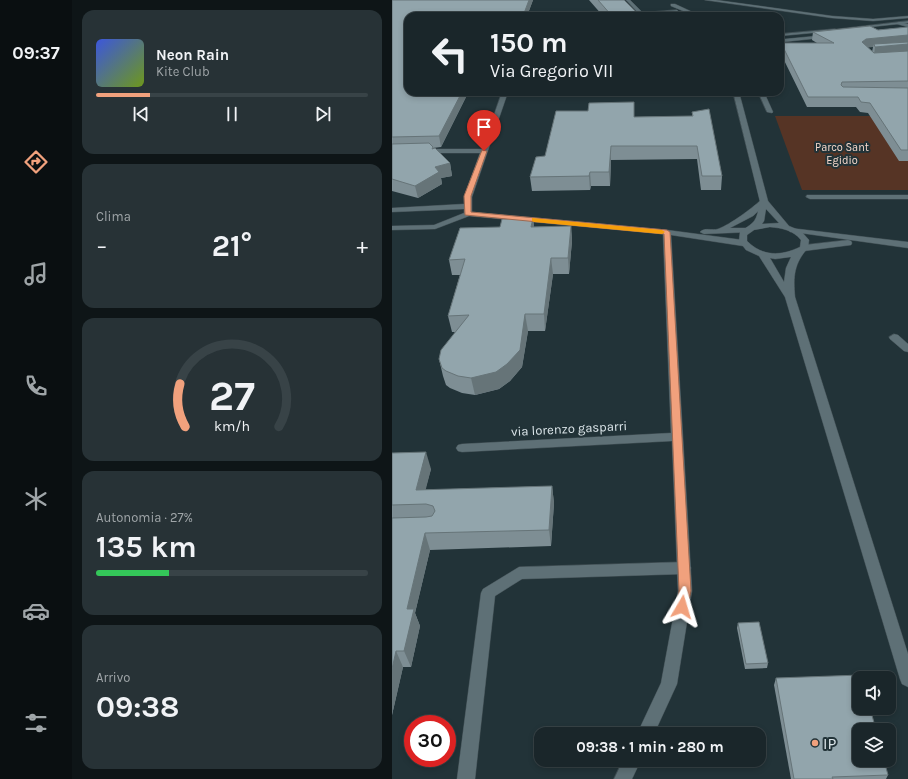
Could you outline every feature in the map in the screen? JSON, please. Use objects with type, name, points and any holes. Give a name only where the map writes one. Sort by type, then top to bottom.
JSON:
[{"type":"street","points":[[628,0],[639,12]]},
{"type":"street","points":[[707,0],[832,17],[873,20],[908,17]]},
{"type":"street","points":[[671,4],[677,11]]},
{"type":"street","points":[[671,4],[683,12]]},
{"type":"street","points":[[671,4],[690,12]]},
{"type":"street","points":[[668,12],[677,11]]},
{"type":"street","points":[[784,36],[908,22]]},
{"type":"street","points":[[899,23],[908,27]]},
{"type":"street","points":[[901,29],[908,27]]},
{"type":"street","points":[[784,29],[833,30]]},
{"type":"street","points":[[784,41],[895,30]]},
{"type":"street","points":[[468,210],[468,196],[504,96]]},
{"type":"street","points":[[737,96],[764,202],[760,221],[743,234],[741,238],[747,248],[762,254],[779,256],[829,244],[885,242]]},
{"type":"street","points":[[763,96],[770,112]]},
{"type":"street","points":[[415,152],[484,151]]},
{"type":"street","points":[[810,197],[908,197]]},
{"type":"street","points":[[764,202],[790,228],[803,236],[805,244],[790,266],[790,297],[908,679]]},
{"type":"street","points":[[716,232],[750,214],[764,202]]},
{"type":"street","points":[[392,210],[468,210],[667,232],[743,243]]},
{"type":"street","points":[[392,228],[436,227],[468,210]]},
{"type":"street","points":[[667,232],[716,232],[770,225],[908,244]]},
{"type":"street","points":[[648,727],[669,684],[685,591],[667,232]]},
{"type":"street","points":[[762,254],[771,265],[782,287],[790,297]]},
{"type":"street","points":[[894,337],[908,349]]},
{"type":"street","name":"via lorenzo gasparri","points":[[462,448],[677,437]]},
{"type":"street","points":[[466,779],[488,593],[519,573],[684,568]]},
{"type":"street","points":[[623,779],[629,767]]},
{"type":"green space","name":"Parco Sant Egidio","points":[[775,116],[908,116],[908,190],[802,190]]},
{"type":"building","points":[[392,0],[529,0],[524,12],[404,12],[404,96],[460,96],[439,136],[392,137]]},
{"type":"building","points":[[598,0],[624,0],[636,12],[608,12]]},
{"type":"building","points":[[870,26],[878,30],[908,27],[908,35],[866,39],[862,42],[874,53],[908,51],[908,81],[842,82],[841,85],[843,87],[908,88],[908,150],[901,150],[870,103],[861,102],[858,97],[808,97],[784,49],[784,43],[834,43],[813,32]]},
{"type":"building","points":[[908,42],[908,44],[875,47],[874,44]]},
{"type":"building","points":[[634,102],[634,117],[693,116],[692,112],[709,109],[722,176],[702,176],[697,146],[611,146],[609,172],[590,172],[589,176],[530,177],[536,157],[545,156],[556,111],[588,111],[589,103]]},
{"type":"building","points":[[429,143],[433,147],[432,149],[435,148],[450,163],[435,167],[439,172],[415,186],[392,179],[392,144]]},
{"type":"building","points":[[533,218],[531,227],[571,226],[568,258],[551,258],[544,314],[525,314],[520,350],[507,364],[496,372],[471,378],[458,376],[446,371],[442,368],[439,359],[441,350],[469,315],[448,316],[465,259],[449,260],[460,228],[500,227],[502,219]]},
{"type":"building","points":[[426,452],[416,490],[552,486],[549,530],[425,533],[407,609],[414,609],[404,651],[396,651],[392,669],[392,518],[426,517],[432,516],[435,511],[433,506],[426,504],[392,505],[392,453]]},
{"type":"building","points":[[759,622],[768,663],[746,664],[738,623]]},
{"type":"building","points":[[852,675],[852,715],[872,715],[874,723],[852,723],[852,767],[886,767],[888,775],[832,777],[833,779],[794,779],[776,678]]},
{"type":"slow traffic","points":[[534,220],[662,232]]},
{"type":"place","name":"IP","points":[[815,743]]},
{"type":"route","points":[[484,151],[468,196],[468,214],[667,232],[685,591],[682,607]]}]
